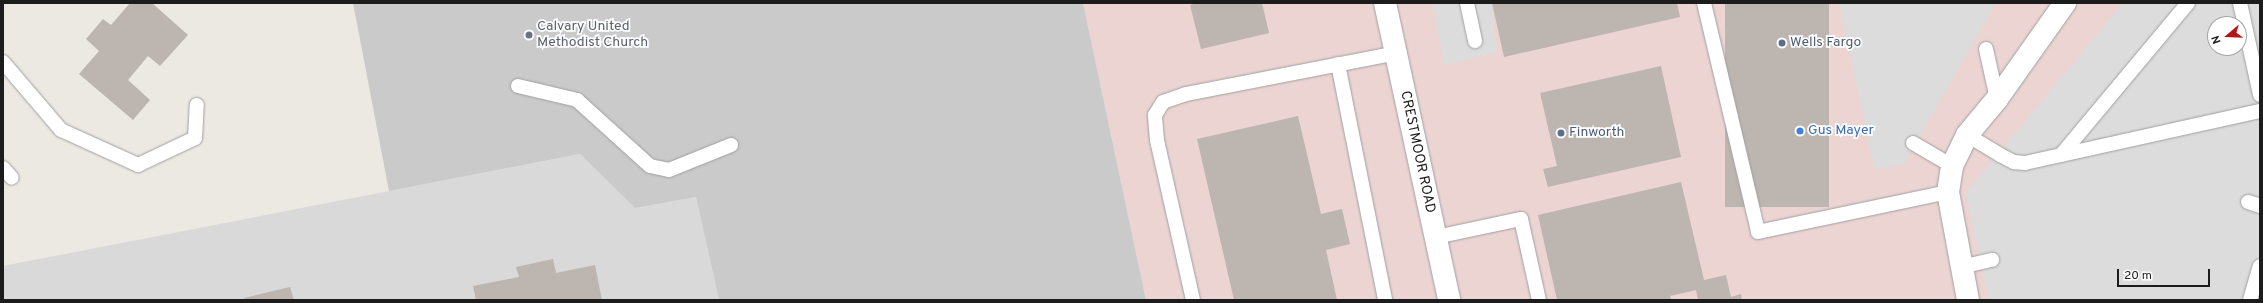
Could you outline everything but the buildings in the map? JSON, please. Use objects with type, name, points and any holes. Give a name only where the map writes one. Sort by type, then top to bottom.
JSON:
[{"type":"street","name":"CRESTMOOR ROAD","points":[[1385,3],[1449,300]]},
{"type":"street","points":[[1968,300],[1948,192],[1952,166],[1968,135],[1997,99],[2065,3]]},
{"type":"lane","points":[[1467,3],[1475,41]]},
{"type":"lane","points":[[1704,3],[1758,232],[1948,192]]},
{"type":"lane","points":[[2062,155],[2188,3]]},
{"type":"lane","points":[[2240,3],[2260,95]]},
{"type":"lane","points":[[1986,49],[1997,99]]},
{"type":"lane","points":[[1193,300],[1157,140],[1155,114],[1163,102],[1186,94],[1396,53]]},
{"type":"lane","points":[[3,62],[61,130],[138,166],[195,138],[197,105]]},
{"type":"lane","points":[[1338,64],[1385,300]]},
{"type":"lane","points":[[518,86],[577,100],[650,166],[669,170],[731,145]]},
{"type":"lane","points":[[1968,135],[2014,162],[2038,161],[2260,111]]},
{"type":"lane","points":[[1913,143],[1952,166]]},
{"type":"lane","points":[[1436,237],[1521,219],[1538,300]]},
{"type":"lane","points":[[1961,267],[1992,260]]},
{"type":"lane","points":[[2250,300],[2260,266]]},
{"type":"shaded area","points":[[353,3],[1083,3],[1146,300],[719,300],[696,197],[635,208],[580,154],[389,191]]},
{"type":"shaded area","points":[[1083,3],[2260,3],[2260,300],[1146,300]]},
{"type":"shaded area","points":[[1433,3],[1492,3],[1496,53],[1444,65]]},
{"type":"shaded area","points":[[1839,3],[1996,3],[1904,164],[1875,170]]},
{"type":"shaded area","points":[[2123,3],[2260,3],[2260,300],[1989,300],[1966,193]]},
{"type":"shaded area","points":[[580,154],[635,208],[696,197],[719,300],[3,300],[3,266]]},
{"type":"place","name":"Calvary United Methodist Church","points":[[529,35]]},
{"type":"place","name":"Wells Fargo","points":[[1782,43]]},
{"type":"place","name":"Gus Mayer","points":[[1800,131]]},
{"type":"place","name":"Finworth","points":[[1561,133]]}]
